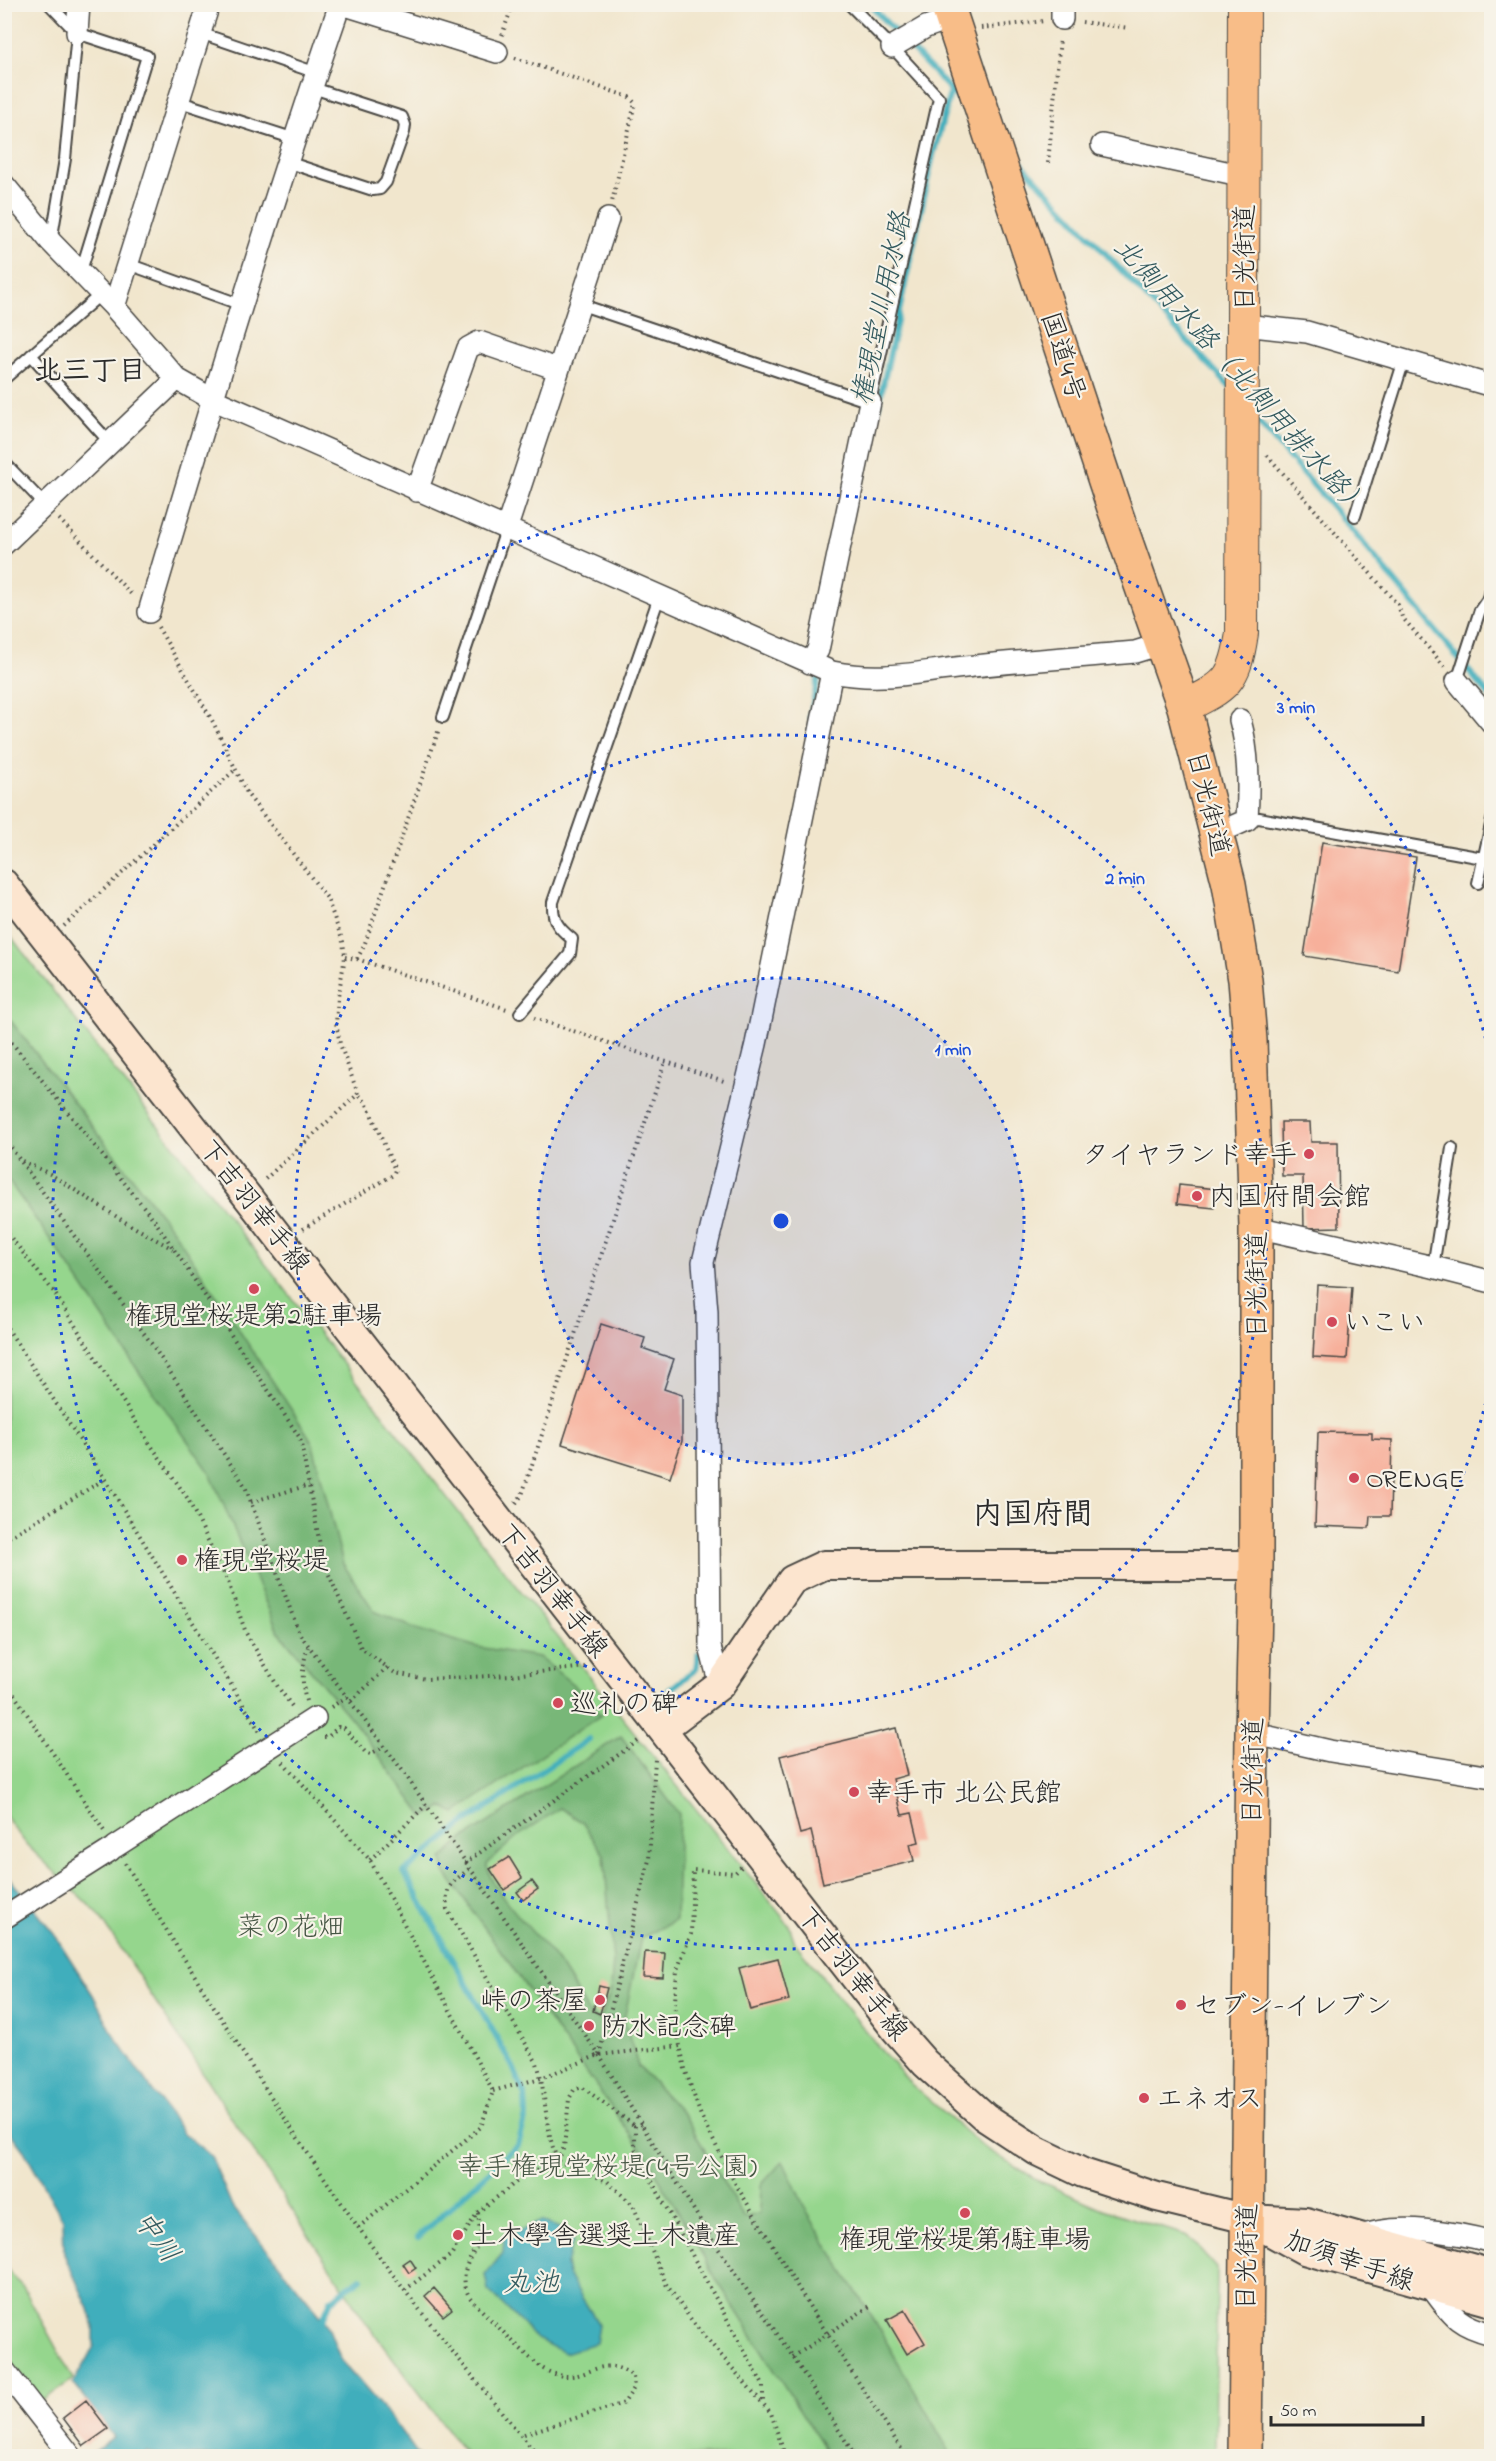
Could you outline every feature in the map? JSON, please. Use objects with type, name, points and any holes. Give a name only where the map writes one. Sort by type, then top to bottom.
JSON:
[{"type":"highway","name":"国道4号","points":[[950,11],[1184,707]]},
{"type":"highway","name":"日光街道","points":[[1184,707],[1218,833],[1229,884],[1245,980],[1253,1108],[1256,1227],[1256,1565],[1252,1733],[1245,2457]]},
{"type":"main road","name":"日光街道","points":[[1184,707],[1220,687],[1233,674],[1239,656],[1242,633],[1252,439],[1243,388],[1244,4]]},
{"type":"main road","name":"下吉羽幸手線","points":[[4,884],[499,1522],[654,1739],[926,2063],[985,2117],[1037,2151],[1083,2173],[1135,2191],[1247,2219]]},
{"type":"main road","points":[[654,1739],[720,1685],[792,1580],[824,1564],[1256,1565]]},
{"type":"main road","name":"加須幸手線","points":[[1247,2219],[1306,2222],[1491,2274]]},
{"type":"main road","name":"加須幸手線","points":[[1247,2219],[1304,2250],[1491,2302]]},
{"type":"street","points":[[77,33],[79,4]]},
{"type":"street","points":[[108,300],[128,264],[208,4]]},
{"type":"street","points":[[149,612],[212,399],[287,162],[341,4],[497,52]]},
{"type":"street","points":[[892,47],[950,11]]},
{"type":"street","points":[[1102,145],[1244,176]]},
{"type":"street","points":[[4,185],[51,242],[108,300],[177,379],[212,399],[417,491],[832,672],[860,678],[901,676],[962,667],[1136,652],[1161,644]]},
{"type":"street","points":[[506,530],[608,219]]},
{"type":"street","points":[[1244,325],[1307,332],[1491,386]]},
{"type":"street","points":[[417,491],[468,348],[479,342],[557,369]]},
{"type":"street","points":[[4,544],[177,379]]},
{"type":"street","points":[[810,663],[818,650],[870,402]]},
{"type":"street","points":[[720,1685],[710,1647],[707,1312],[703,1263],[745,1088],[832,672]]},
{"type":"street","points":[[1458,678],[1491,723]]},
{"type":"street","points":[[1218,833],[1247,820],[1246,754],[1240,720]]},
{"type":"street","points":[[1256,1227],[1491,1282]]},
{"type":"street","points":[[4,1918],[310,1721]]},
{"type":"street","points":[[1252,1733],[1330,1751],[1491,1777]]},
{"type":"street","points":[[1359,2237],[1374,2231],[1390,2229],[1464,2235],[1491,2242]]},
{"type":"street","points":[[1431,2287],[1454,2318],[1470,2328],[1491,2334]]},
{"type":"street","points":[[4,2370],[71,2457]]},
{"type":"lane","points":[[49,4],[77,33],[147,56],[81,272]]},
{"type":"lane","points":[[579,304],[870,402],[939,98],[849,4]]},
{"type":"lane","points":[[51,242],[65,159],[77,33]]},
{"type":"lane","points":[[200,33],[402,117],[405,125],[386,182],[380,189],[373,190],[287,162]]},
{"type":"lane","points":[[177,101],[295,139]]},
{"type":"lane","points":[[128,264],[242,305]]},
{"type":"lane","points":[[4,379],[31,355],[108,300]]},
{"type":"lane","points":[[31,355],[111,444]]},
{"type":"lane","points":[[1355,516],[1404,360]]},
{"type":"lane","points":[[4,462],[46,506]]},
{"type":"lane","points":[[443,717],[506,530]]},
{"type":"lane","points":[[1458,678],[1480,610],[1487,600],[1491,586]]},
{"type":"lane","points":[[520,1013],[570,954],[572,939],[561,930],[553,916],[553,902],[659,597]]},
{"type":"lane","points":[[1247,820],[1259,818],[1484,858]]},
{"type":"lane","points":[[1478,883],[1491,820]]},
{"type":"lane","points":[[1433,1267],[1452,1148]]},
{"type":"path","points":[[513,4],[497,52],[629,97],[635,103],[608,219]]},
{"type":"path","points":[[1048,163],[1062,12]]},
{"type":"path","points":[[1252,439],[1398,605],[1402,616],[1442,663]]},
{"type":"path","points":[[46,506],[149,612],[213,722],[248,795],[327,898],[343,942],[345,957],[336,1023],[340,1044],[358,1094],[366,1102],[395,1170],[393,1175],[282,1241]]},
{"type":"path","points":[[357,959],[364,946],[443,717]]},
{"type":"path","points":[[48,940],[236,769]]},
{"type":"path","points":[[345,957],[357,959],[745,1088]]},
{"type":"path","points":[[4,1033],[155,1221],[300,1438],[323,1561],[361,1648],[395,1673],[426,1679],[512,1675],[590,1667]]},
{"type":"path","points":[[499,1522],[522,1495],[665,1062]]},
{"type":"path","points":[[246,1195],[358,1094]]},
{"type":"path","points":[[4,1138],[151,1343],[245,1486],[299,1633],[426,1805],[599,2055],[711,2238],[793,2357],[855,2457]]},
{"type":"path","points":[[21,1161],[50,1174],[124,1222],[174,1249]]},
{"type":"path","points":[[4,1229],[54,1292],[146,1438],[188,1499],[228,1582],[246,1633],[278,1687],[310,1721]]},
{"type":"path","points":[[4,1323],[105,1479],[270,1747],[369,1860],[494,2091],[481,2127],[359,2228]]},
{"type":"path","points":[[4,1540],[105,1479]]},
{"type":"path","points":[[251,1502],[309,1485]]},
{"type":"path","points":[[309,1646],[303,1662],[303,1688],[310,1721],[318,1738],[328,1737],[338,1727],[344,1728],[365,1752],[370,1754],[384,1747]]},
{"type":"path","points":[[351,1701],[388,1668]]},
{"type":"path","points":[[4,1679],[268,2092],[359,2228],[436,2332],[538,2457]]},
{"type":"path","points":[[465,1863],[654,1739]]},
{"type":"path","points":[[599,2055],[649,1860],[654,1739]]},
{"type":"path","points":[[369,1860],[426,1805]]},
{"type":"path","points":[[745,1863],[735,1873],[693,1870],[691,1934],[677,1970],[674,2018],[685,2068],[701,2116],[735,2183],[906,2457]]},
{"type":"path","points":[[469,1869],[449,1885],[446,1892],[447,1909],[537,2063],[550,2144],[558,2161],[607,2181],[633,2205],[666,2284],[695,2325],[771,2413],[785,2457]]},
{"type":"path","points":[[494,2091],[539,2078],[599,2055],[680,2046]]},
{"type":"path","points":[[405,2290],[451,2255],[478,2212],[524,2176],[558,2161],[564,2146],[569,2099],[574,2090],[582,2087],[634,2126]]},
{"type":"path","points":[[634,2126],[641,2124]]},
{"type":"path","points":[[634,2126],[635,2150],[763,2385],[763,2403]]},
{"type":"path","points":[[478,2212],[481,2241],[467,2259],[465,2276],[469,2296],[542,2368],[559,2375],[573,2375],[606,2365],[622,2368],[633,2376],[634,2388],[624,2403],[521,2435]]},
{"type":"path","points":[[793,2357],[870,2306]]},
{"type":"green space","name":"幸手権現堂桜堤(4号公園)","points":[[5,929],[488,1550],[789,1925],[795,1943],[911,2084],[982,2146],[1041,2182],[1103,2209],[1188,2236],[1217,2268],[1215,2456],[467,2456],[365,2321],[98,1914],[27,1845],[5,1816]]},
{"type":"green space","points":[[4,1012],[175,1233],[312,1441],[343,1564],[374,1611],[419,1630],[477,1647],[539,1657],[575,1686],[601,1715],[455,1813],[442,1807],[424,1817],[354,1722],[278,1631],[209,1471],[5,1176]]},
{"type":"green space","points":[[621,1736],[679,1814],[676,1920],[641,1938],[624,2020],[638,2066],[685,2116],[744,2218],[760,2213],[761,2185],[783,2161],[808,2214],[875,2322],[952,2456],[829,2456],[718,2282],[647,2158],[445,1872],[442,1859],[461,1840]],"holes":[[[560,1808],[582,1822],[604,1855],[613,1961],[611,1989],[600,2020],[590,2015],[555,1958],[504,1899],[487,1864],[514,1839]]]},
{"type":"green space","points":[[4,2264],[22,2285],[73,2379],[41,2402],[5,2353]]},
{"type":"water","name":"中川","points":[[5,1873],[53,1932],[93,1995],[116,2039],[183,2133],[211,2156],[232,2206],[327,2324],[341,2360],[392,2419],[419,2456],[163,2456],[147,2452],[139,2456],[89,2456],[114,2437],[73,2383],[94,2346],[94,2327],[89,2309],[64,2254],[63,2220],[24,2151],[5,2126]]},
{"type":"water","name":"丸池","points":[[541,2221],[570,2232],[573,2242],[566,2264],[568,2275],[599,2325],[596,2343],[564,2353],[537,2339],[488,2290],[485,2275],[503,2253],[504,2235],[518,2232]]},
{"type":"building","points":[[1322,842],[1416,857],[1398,971],[1304,956]]},
{"type":"building","points":[[1281,1122],[1310,1122],[1311,1142],[1338,1142],[1339,1227],[1304,1228],[1303,1176],[1282,1176]]},
{"type":"building","name":"内国府間会館","points":[[1179,1185],[1217,1189],[1214,1208],[1177,1204]]},
{"type":"building","name":"いこい","points":[[1317,1285],[1352,1287],[1347,1359],[1313,1357]]},
{"type":"building","points":[[601,1324],[645,1338],[642,1348],[674,1359],[664,1389],[682,1395],[682,1441],[670,1478],[562,1444]]},
{"type":"building","name":"ORENGE","points":[[1318,1432],[1372,1433],[1372,1439],[1392,1440],[1390,1516],[1370,1516],[1369,1528],[1315,1526]]},
{"type":"building","points":[[896,1728],[907,1775],[893,1779],[902,1815],[912,1813],[919,1842],[910,1844],[914,1861],[823,1883],[811,1831],[800,1834],[780,1756]]},
{"type":"building","points":[[509,1857],[522,1878],[504,1890],[490,1869]]},
{"type":"building","points":[[532,1881],[538,1889],[523,1900],[517,1892]]},
{"type":"building","points":[[645,1952],[665,1953],[663,1978],[643,1977]]},
{"type":"building","points":[[778,1958],[789,2000],[750,2010],[739,1968]]},
{"type":"building","points":[[599,1986],[607,1988],[600,2014],[593,2011]]},
{"type":"building","points":[[410,2259],[416,2268],[409,2273],[403,2264]]},
{"type":"building","points":[[434,2288],[452,2309],[443,2316],[425,2296]]},
{"type":"building","points":[[905,2310],[925,2343],[907,2354],[887,2320]]},
{"type":"building","points":[[86,2400],[108,2429],[84,2446],[63,2418]]},
{"type":"waterway","name":"権現堂川用水路","points":[[869,4],[900,37]]},
{"type":"waterway","name":"権現堂川用水路","points":[[907,44],[966,106]]},
{"type":"waterway","name":"権現堂川用水路","points":[[878,408],[933,155],[951,90]]},
{"type":"waterway","name":"北側用水路（北側用排水路）","points":[[1009,150],[1231,388]]},
{"type":"waterway","name":"北側用水路（北側用排水路）","points":[[1254,417],[1348,525],[1492,699]]},
{"type":"waterway","name":"権現堂川用水路","points":[[810,717],[818,679]]},
{"type":"waterway","name":"権現堂川用水路","points":[[669,1690],[696,1669],[698,1655]]},
{"type":"waterway","name":"権現堂川用水路","points":[[418,2237],[518,2145],[526,2116],[525,2096],[513,2067],[404,1872],[464,1823],[589,1739]]},
{"type":"waterway","name":"権現堂川用水路","points":[[320,2326],[331,2300],[361,2278]]},
{"type":"place","name":"タイヤランド幸手","points":[[1309,1154]]},
{"type":"place","name":"内国府間会館","points":[[1197,1196]]},
{"type":"place","name":"権現堂桜堤第2駐車場","points":[[254,1289]]},
{"type":"place","name":"いこい","points":[[1332,1322]]},
{"type":"place","name":"ORENGE","points":[[1354,1478]]},
{"type":"place","name":"権現堂桜堤","points":[[182,1560]]},
{"type":"place","name":"巡礼の碑","points":[[558,1703]]},
{"type":"place","name":"幸手市 北公民館","points":[[854,1792]]},
{"type":"place","name":"峠の茶屋","points":[[600,2000]]},
{"type":"place","name":"セブン-イレブン","points":[[1181,2005]]},
{"type":"place","name":"防水記念碑","points":[[589,2026]]},
{"type":"place","name":"エネオス","points":[[1144,2098]]},
{"type":"place","name":"権現堂桜堤第1駐車場","points":[[965,2213]]},
{"type":"place","name":"土木學舎選奨土木遺産","points":[[458,2235]]},
{"type":"district","name":"北三丁目","points":[[90,369]]},
{"type":"district","name":"内国府間","points":[[1033,1513]]},
{"type":"park label","name":"菜の花畑","points":[[291,1926]]}]
